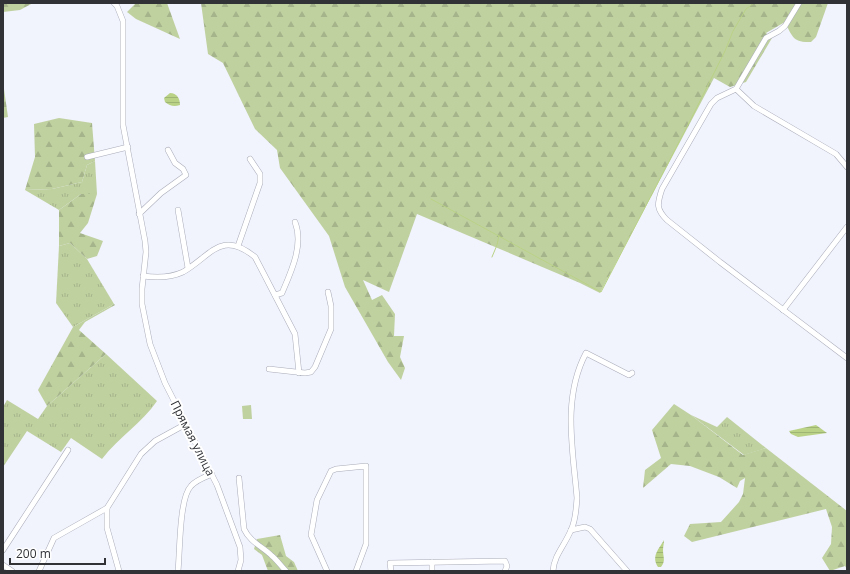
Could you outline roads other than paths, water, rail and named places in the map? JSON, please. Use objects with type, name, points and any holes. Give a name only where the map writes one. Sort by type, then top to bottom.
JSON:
[{"type":"street","name":"Прямая улица","points":[[114,3],[117,6],[123,21],[123,125],[146,252],[142,304],[150,344],[165,383],[212,474],[234,529],[240,547],[241,560],[238,571]]},
{"type":"street","points":[[799,3],[785,26],[766,38],[736,89],[717,98],[710,104],[662,189],[657,205],[660,213],[666,220],[718,265],[783,310],[847,358]]},
{"type":"street","points":[[736,89],[754,106],[836,154],[847,166]]},
{"type":"street","points":[[87,157],[128,147]]},
{"type":"street","points":[[140,214],[161,193],[186,175],[183,169],[175,163],[168,150]]},
{"type":"street","points":[[238,246],[260,183],[260,174],[250,159]]},
{"type":"street","points":[[178,210],[188,268]]},
{"type":"street","points":[[276,295],[282,293],[290,275],[298,243],[298,230],[295,222]]},
{"type":"street","points":[[783,310],[847,227]]},
{"type":"street","points":[[143,276],[156,278],[174,275],[188,268],[204,255],[218,247],[228,245],[238,246],[244,249],[255,257],[295,334],[298,373]]},
{"type":"street","points":[[269,369],[298,373],[311,372],[315,367],[331,329],[331,306],[328,292]]},
{"type":"street","points":[[553,571],[555,560],[571,530],[575,519],[576,498],[571,428],[573,393],[578,369],[586,352],[629,375],[632,373]]},
{"type":"street","points":[[39,571],[54,538],[107,508],[141,454],[155,441],[186,424]]},
{"type":"street","points":[[3,550],[68,450]]},
{"type":"street","points":[[327,571],[311,535],[317,500],[331,471],[336,468],[366,466],[366,544],[356,571]]},
{"type":"street","points":[[178,571],[183,505],[186,492],[193,484],[212,474]]},
{"type":"street","points":[[239,478],[244,529],[250,538],[272,556],[286,571]]},
{"type":"street","points":[[107,508],[107,528],[118,571]]},
{"type":"street","points":[[571,530],[585,527],[590,529],[626,571]]},
{"type":"street","points":[[390,571],[390,563],[505,561],[507,566],[505,571]]},
{"type":"street","points":[[432,562],[432,571]]},
{"type":"street","points":[[3,565],[12,571]]},
{"type":"waterway","points":[[431,199],[601,292],[692,117],[725,51],[733,31],[746,9],[754,3]]},
{"type":"waterway","points":[[492,257],[499,235]]}]
